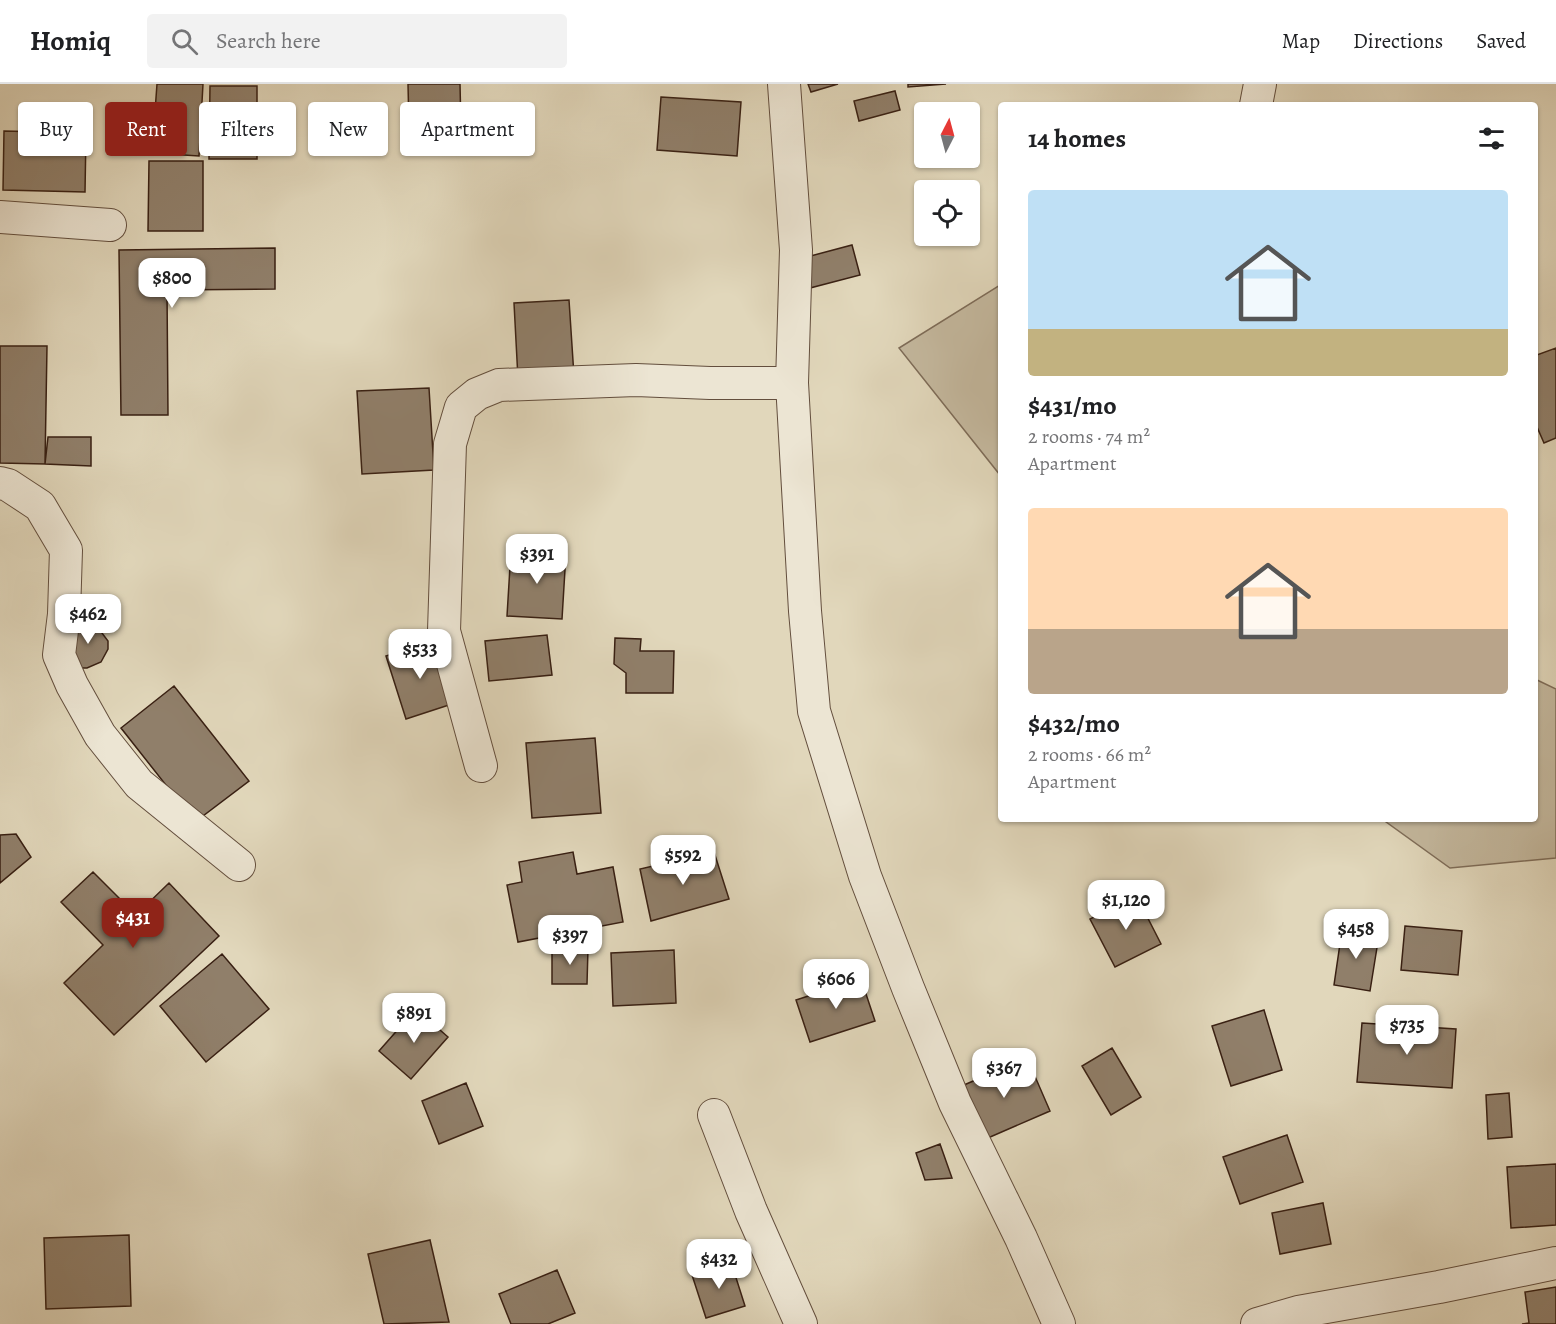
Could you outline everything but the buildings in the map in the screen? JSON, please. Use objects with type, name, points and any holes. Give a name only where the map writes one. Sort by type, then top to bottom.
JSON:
[{"type":"street","points":[[784,84],[796,250],[792,383],[814,711],[865,876],[908,988],[955,1103],[1021,1238],[1059,1324]]},
{"type":"street","points":[[1257,102],[1260,84]]},
{"type":"street","points":[[0,217],[110,225]]},
{"type":"street","points":[[482,766],[444,631],[450,444],[461,407],[477,394],[499,385],[636,380],[792,383]]},
{"type":"street","points":[[0,483],[8,484],[40,506],[66,550],[64,614],[59,655],[72,685],[100,735],[139,784],[239,865]]},
{"type":"street","points":[[714,1116],[751,1211],[801,1324]]},
{"type":"street","points":[[1257,1324],[1298,1312],[1440,1287],[1556,1263]]},
{"type":"shaded area","points":[[998,286],[998,472],[899,348]]},
{"type":"shaded area","points":[[1538,680],[1556,689],[1556,858],[1450,868],[1386,822],[1538,822]]}]
